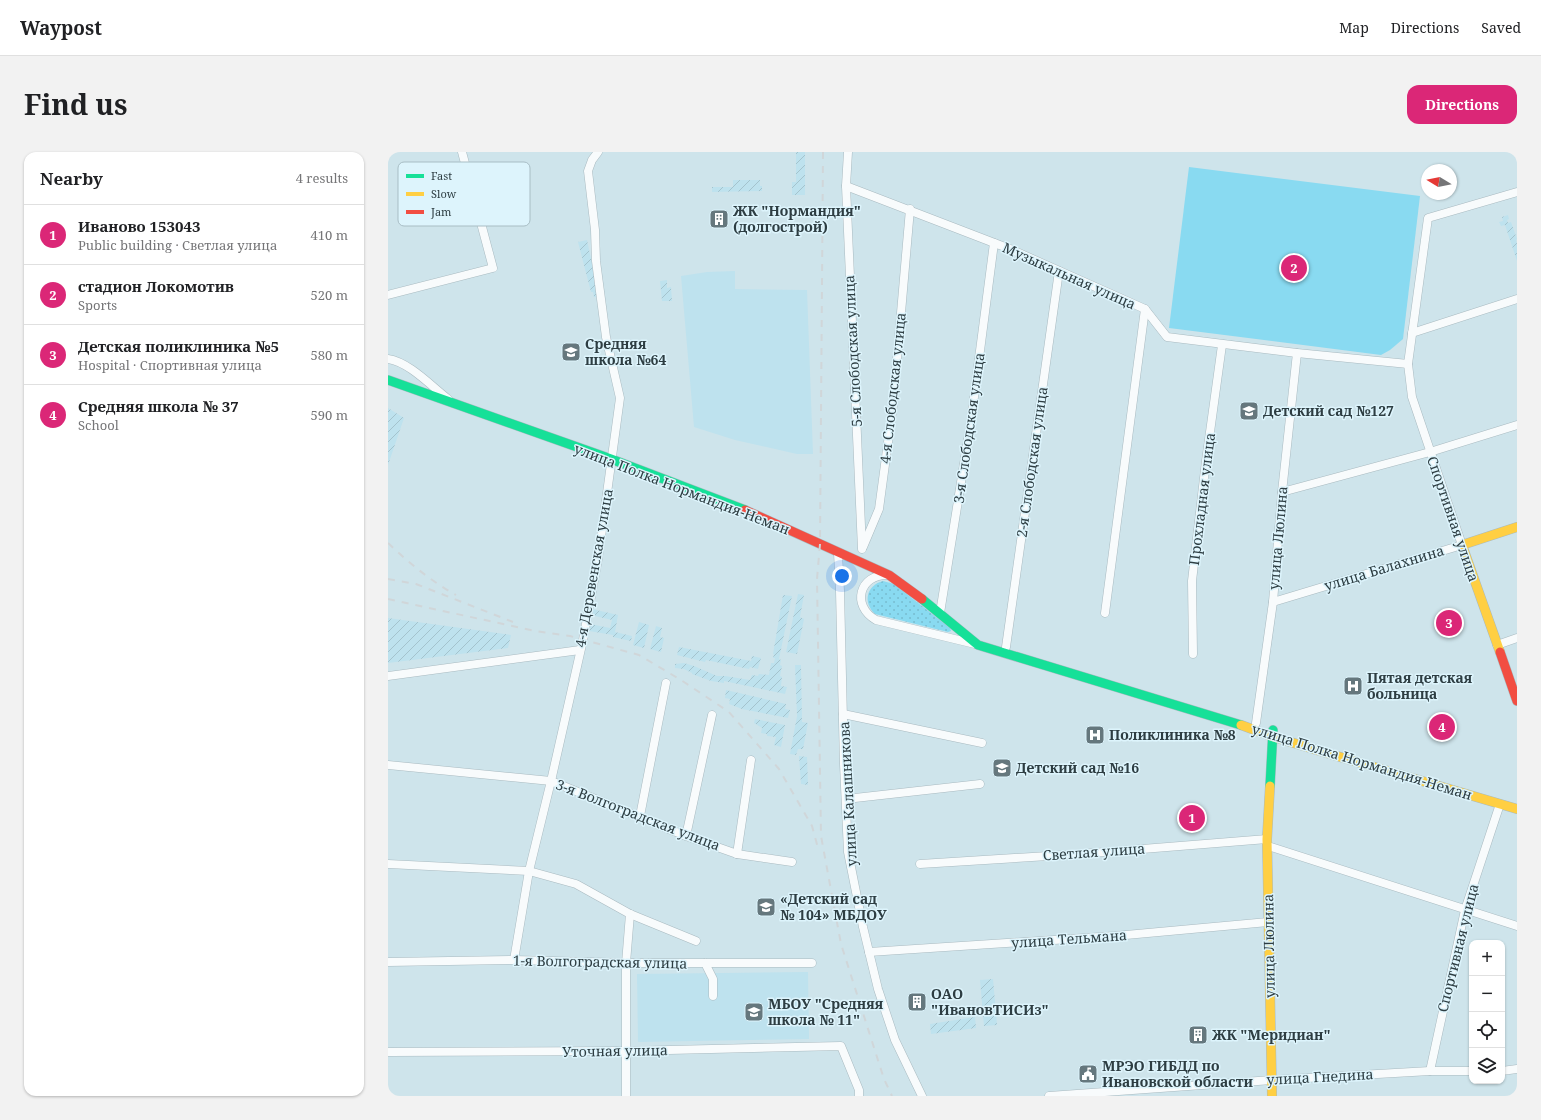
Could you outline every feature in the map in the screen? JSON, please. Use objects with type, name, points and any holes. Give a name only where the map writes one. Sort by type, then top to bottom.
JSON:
[{"type":"street","points":[[462,152],[465,162]]},
{"type":"street","name":"4-я Деревенская улица","points":[[514,960],[529,871],[552,781],[598,559],[620,398],[606,337],[596,262],[595,230],[588,171],[592,160],[598,152]]},
{"type":"street","name":"5-я Слободская улица","points":[[848,152],[846,186],[862,549]]},
{"type":"street","name":"Музыкальная улица","points":[[846,186],[994,242],[1145,309],[1167,337],[1222,345],[1408,364]]},
{"type":"street","name":"Спортивная улица","points":[[1517,192],[1428,218],[1408,364],[1412,397],[1517,701]]},
{"type":"street","name":"4-я Слободская улица","points":[[856,561],[879,509],[893,405],[910,209]]},
{"type":"street","points":[[388,295],[493,268],[482,226]]},
{"type":"street","name":"3-я Слободская улица","points":[[940,614],[971,420],[994,242]]},
{"type":"street","name":"2-я Слободская улица","points":[[1006,650],[1059,271]]},
{"type":"street","points":[[1412,333],[1517,300]]},
{"type":"street","points":[[1105,613],[1145,309]]},
{"type":"street","name":"Прохладная улица","points":[[1193,654],[1192,581],[1206,460],[1222,345]]},
{"type":"street","name":"улица Люлина","points":[[1256,723],[1273,602],[1282,492],[1297,353]]},
{"type":"street","points":[[388,359],[407,366],[455,404]]},
{"type":"street","name":"улица Полка Нормандия-Неман","points":[[388,380],[612,459],[752,512],[896,579],[978,645],[1006,650],[1256,723],[1300,745],[1517,809]]},
{"type":"street","points":[[1282,492],[1430,452],[1517,425]]},
{"type":"street","name":"улица Балахнина","points":[[1273,602],[1517,527]]},
{"type":"street","name":"улица Калашникова","points":[[838,553],[848,852],[878,989],[894,1040],[922,1096]]},
{"type":"street","points":[[888,575],[873,577],[863,588],[861,603],[869,616],[876,620],[978,645]]},
{"type":"street","name":"улица Полка Нормандия-Неман","points":[[959,629],[971,637],[1006,650],[1270,731],[1320,744],[1517,802]]},
{"type":"street","points":[[1497,645],[1517,638]]},
{"type":"street","points":[[388,676],[580,650]]},
{"type":"street","points":[[640,816],[666,682]]},
{"type":"street","points":[[843,714],[982,744]]},
{"type":"street","points":[[686,836],[712,715]]},
{"type":"street","name":"улица Люлина","points":[[1270,731],[1267,842],[1272,1096]]},
{"type":"street","name":"улица Люлина","points":[[1268,795],[1266,788],[1270,731]]},
{"type":"street","points":[[1270,760],[1285,746],[1300,745]]},
{"type":"street","points":[[737,854],[751,760]]},
{"type":"street","name":"3-я Волгоградская улица","points":[[388,765],[552,781],[686,836],[737,854],[792,862]]},
{"type":"street","points":[[846,799],[980,784]]},
{"type":"street","name":"Спортивная улица","points":[[1430,1071],[1464,910],[1500,804]]},
{"type":"street","points":[[1267,842],[1464,910],[1517,926]]},
{"type":"street","name":"Светлая улица","points":[[920,864],[1267,842]]},
{"type":"street","points":[[388,864],[529,871],[576,884],[630,914],[696,941]]},
{"type":"street","points":[[626,1096],[626,963],[630,914]]},
{"type":"street","name":"улица Тельмана","points":[[869,952],[1108,936],[1268,922]]},
{"type":"street","name":"1-я Волгоградская улица","points":[[388,962],[514,960],[626,963],[812,962]]},
{"type":"street","points":[[705,963],[713,979],[713,996]]},
{"type":"street","name":"Уточная улица","points":[[388,1052],[627,1051],[841,1046],[859,1090],[859,1096]]},
{"type":"street","points":[[1505,1071],[1517,1069]]},
{"type":"street","name":"улица Гнедина","points":[[1049,1096],[1272,1080],[1430,1071],[1469,1071]]},
{"type":"street","points":[[1184,1086],[1184,1096]]},
{"type":"shaded area","points":[[796,152],[805,152],[805,195],[792,195],[792,182],[796,182]]},
{"type":"shaded area","points":[[1189,167],[1420,196],[1403,339],[1390,350],[1381,355],[1169,328]]},
{"type":"shaded area","points":[[733,180],[760,180],[762,191],[712,192],[712,187],[733,187]]},
{"type":"shaded area","points":[[1508,215],[1508,223],[1511,222],[1517,239],[1517,261],[1505,225],[1501,226],[1499,222],[1503,221],[1502,217]]},
{"type":"shaded area","points":[[587,240],[599,297],[594,297],[593,292],[591,292],[578,242]]},
{"type":"shaded area","points":[[735,271],[735,289],[807,290],[813,454],[797,454],[735,440],[694,427],[681,276],[707,272]]},
{"type":"shaded area","points":[[667,280],[667,288],[671,287],[672,301],[662,301],[660,281]]},
{"type":"shaded area","points":[[388,408],[404,418],[388,465]]},
{"type":"shaded area","points":[[883,581],[894,584],[950,628],[951,631],[948,632],[875,614],[869,604],[868,594],[873,586]]},
{"type":"shaded area","points":[[798,594],[804,595],[800,617],[804,619],[797,654],[786,652]]},
{"type":"shaded area","points":[[783,595],[792,596],[779,659],[781,660],[780,665],[782,666],[780,676],[782,677],[781,686],[787,687],[785,694],[724,681],[724,683],[711,681],[692,674],[684,669],[675,668],[675,664],[684,663],[717,676],[750,680],[752,675],[769,675],[771,663],[774,663],[775,658],[773,658],[773,654]]},
{"type":"shaded area","points":[[592,609],[618,615],[615,632],[632,636],[631,641],[613,637],[613,635],[589,631],[590,624],[610,628],[612,620],[591,615]]},
{"type":"shaded area","points":[[388,618],[511,635],[508,648],[388,663]]},
{"type":"shaded area","points":[[639,622],[649,625],[644,648],[633,645]]},
{"type":"shaded area","points":[[656,626],[662,628],[660,637],[664,638],[661,652],[650,649]]},
{"type":"shaded area","points":[[679,647],[751,661],[752,656],[761,658],[758,669],[750,667],[749,669],[706,660],[705,662],[677,655]]},
{"type":"shaded area","points":[[795,665],[801,665],[802,722],[808,723],[803,749],[798,749],[796,755],[790,754],[797,716]]},
{"type":"shaded area","points":[[726,690],[786,704],[785,709],[790,710],[788,718],[742,709],[729,704],[730,699],[725,698]]},
{"type":"shaded area","points":[[755,719],[785,725],[781,747],[774,745],[776,737],[767,736],[767,734],[761,733],[762,728],[754,723]]},
{"type":"shaded area","points":[[799,756],[807,757],[808,785],[801,784]]},
{"type":"shaded area","points":[[808,972],[809,1039],[638,1042],[637,974]]},
{"type":"shaded area","name":"ОАО \"ИвановТИСИз\"","points":[[993,979],[997,1025],[984,1026],[980,980]]},
{"type":"shaded area","name":"ОАО \"ИвановТИСИз\"","points":[[975,1017],[976,1028],[931,1034],[930,1024]]},
{"type":"railway","points":[[823,152],[820,544],[817,579],[821,836],[841,944],[884,1079],[892,1096]]},
{"type":"railway","points":[[388,543],[420,571],[456,595]]},
{"type":"railway","points":[[388,579],[416,584],[513,622]]},
{"type":"railway","points":[[388,599],[535,631],[570,636],[639,655],[681,680],[729,712],[779,769],[812,826],[818,848]]},
{"type":"traffic: fast","points":[[388,380],[611,459],[745,510]]},
{"type":"traffic: fast","points":[[922,599],[978,645],[1241,725]]},
{"type":"traffic: fast","points":[[1270,786],[1273,730]]},
{"type":"traffic: slow","points":[[1500,652],[1462,545],[1517,527]]},
{"type":"traffic: slow","points":[[1241,725],[1320,751],[1517,809]]},
{"type":"traffic: slow","points":[[1270,786],[1267,839],[1272,1096]]},
{"type":"traffic: jam","points":[[745,510],[889,575],[922,599]]},
{"type":"traffic: jam","points":[[1500,652],[1517,701]]},
{"type":"place","name":"ЖК \"Нормандия\" (долгострой)","points":[[719,219]]},
{"type":"place","name":"стадион Локомотив","points":[[1294,268]]},
{"type":"place","name":"Средняя школа №64","points":[[571,352]]},
{"type":"place","name":"Детский сад №127","points":[[1249,411]]},
{"type":"place","name":"Детская поликлиника №5","points":[[1449,623]]},
{"type":"place","name":"Пятая детская больница","points":[[1353,686]]},
{"type":"place","name":"Средняя школа № 37","points":[[1442,727]]},
{"type":"place","name":"Поликлиника №8","points":[[1095,735]]},
{"type":"place","name":"Детский сад №16","points":[[1002,768]]},
{"type":"place","name":"Иваново 153043","points":[[1192,818]]},
{"type":"place","name":"«Детский сад № 104» МБДОУ","points":[[766,907]]},
{"type":"place","name":"ОАО \"ИвановТИСИз\"","points":[[917,1002]]},
{"type":"place","name":"МБОУ \"Средняя школа № 11\"","points":[[754,1012]]},
{"type":"place","name":"ЖК \"Меридиан\"","points":[[1198,1035]]},
{"type":"place","name":"МРЭО ГИБДД по Ивановской области","points":[[1088,1074]]}]
